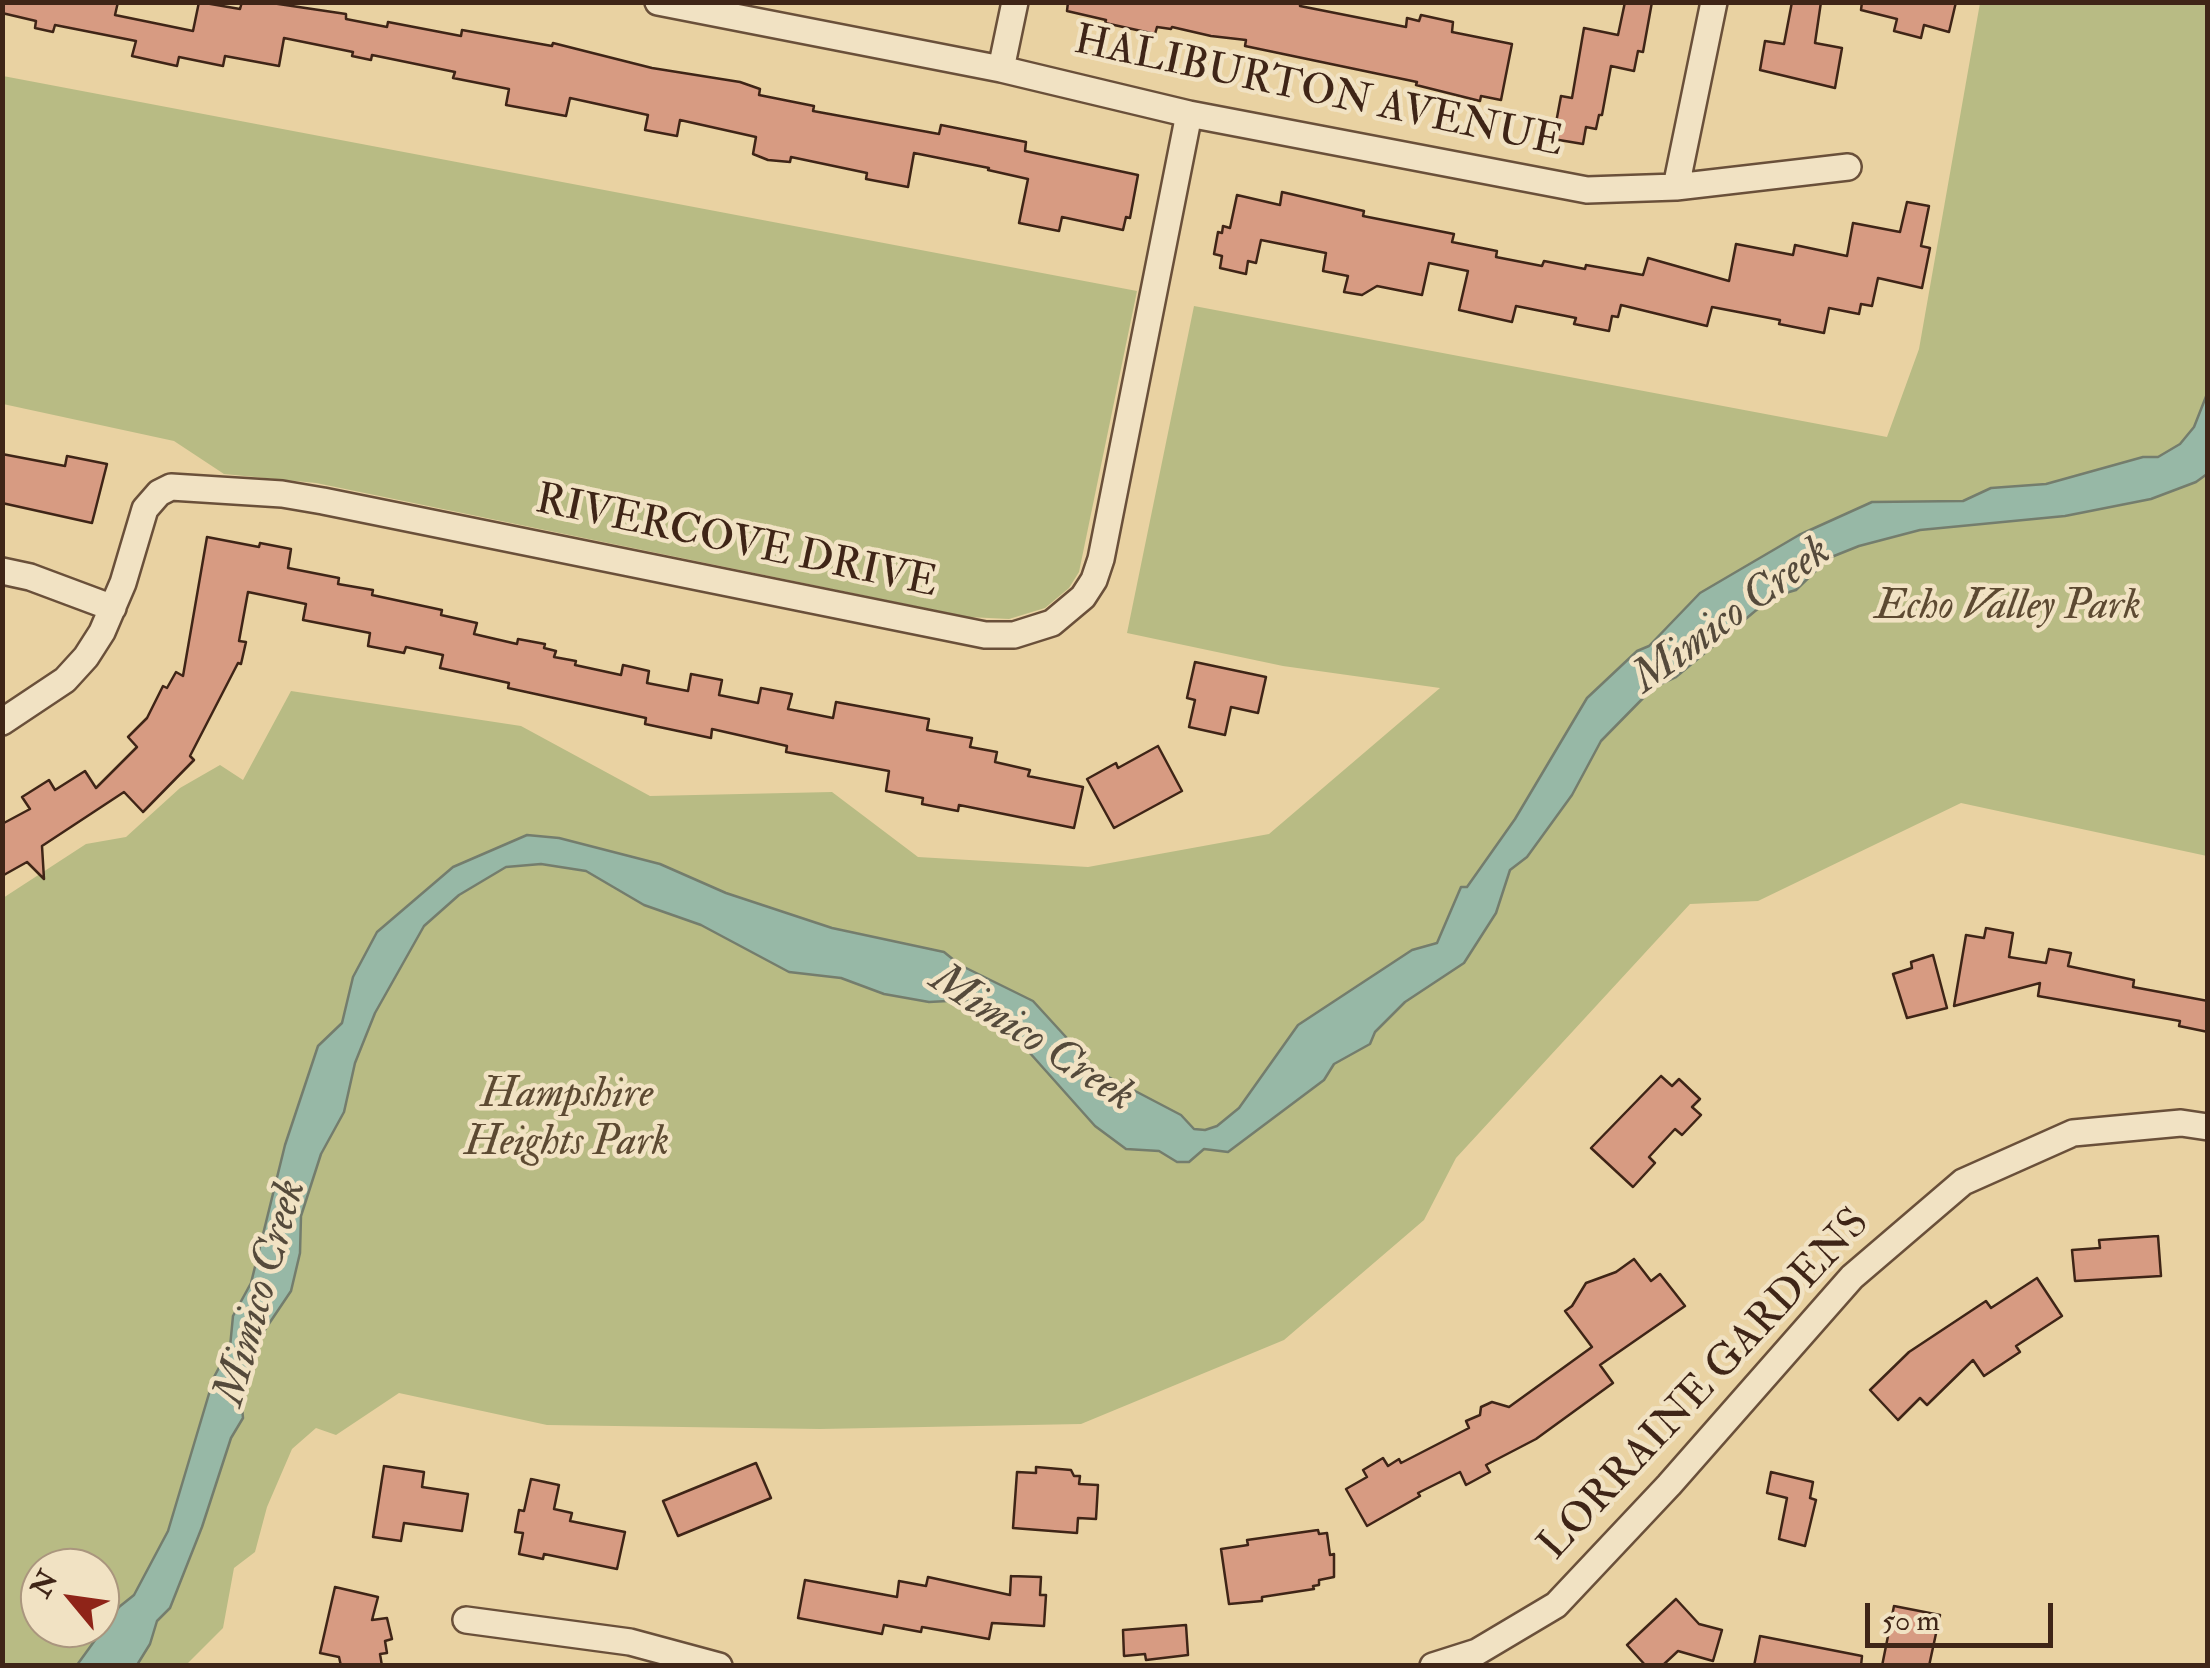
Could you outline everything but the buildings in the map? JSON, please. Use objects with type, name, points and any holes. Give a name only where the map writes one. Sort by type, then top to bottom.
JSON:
[{"type":"street","name":"HALIBURTON AVENUE","points":[[658,2],[1001,69],[1189,114],[1587,190],[1676,187],[1848,167]]},
{"type":"street","points":[[1001,69],[1015,2]]},
{"type":"street","points":[[1676,187],[1714,2]]},
{"type":"street","name":"RIVERCOVE DRIVE","points":[[2,722],[65,680],[86,657],[113,608],[145,509],[159,493],[182,487],[323,500],[985,635],[1014,634],[1052,622],[1083,597],[1102,559],[1189,114]]},
{"type":"street","points":[[2,572],[30,577],[113,608]]},
{"type":"street","name":"LORRAINE GARDENS","points":[[1434,1666],[1479,1659],[1556,1605],[1669,1485],[1852,1277],[1964,1182],[2073,1134],[2181,1123],[2208,1127]]},
{"type":"street","points":[[466,1620],[630,1642],[718,1666]]},
{"type":"green space","name":"Hampshire Heights Park","points":[[1980,3],[2207,3],[2207,856],[1961,803],[1758,901],[1690,904],[1456,1158],[1424,1220],[1284,1340],[1081,1424],[820,1429],[547,1425],[399,1393],[336,1435],[316,1428],[292,1449],[267,1507],[255,1552],[234,1568],[223,1628],[186,1665],[3,1666],[3,898],[86,844],[126,837],[180,788],[220,765],[243,780],[291,691],[521,726],[650,796],[832,792],[918,857],[1088,867],[1269,834],[1440,688],[1283,666],[1127,633],[1194,306],[1887,437],[1919,349]]},
{"type":"green space","points":[[3,76],[1137,291],[1079,572],[1069,588],[1045,608],[1009,619],[969,617],[316,483],[224,474],[174,441],[3,404]]},
{"type":"water","name":"Mimico Creek","points":[[2207,394],[2207,474],[2196,482],[2151,499],[2065,516],[1920,530],[1859,546],[1829,558],[1796,590],[1772,597],[1676,677],[1654,687],[1601,741],[1572,795],[1527,857],[1510,870],[1496,913],[1464,963],[1405,1002],[1375,1032],[1370,1044],[1334,1064],[1324,1080],[1228,1152],[1204,1149],[1189,1162],[1177,1162],[1159,1151],[1126,1149],[1095,1126],[1029,1052],[966,1000],[929,1002],[884,994],[841,978],[789,972],[701,925],[644,905],[586,871],[541,864],[506,867],[459,895],[424,926],[375,1013],[355,1063],[344,1112],[321,1154],[301,1216],[300,1253],[291,1291],[258,1340],[241,1397],[243,1418],[231,1438],[170,1608],[157,1621],[150,1644],[137,1665],[77,1665],[89,1648],[120,1648],[120,1606],[134,1595],[168,1531],[214,1377],[230,1347],[233,1316],[251,1283],[285,1145],[318,1046],[342,1023],[353,977],[377,932],[453,867],[527,835],[559,838],[660,864],[726,893],[832,928],[944,952],[960,965],[1033,1001],[1097,1071],[1181,1115],[1194,1129],[1205,1130],[1217,1126],[1239,1108],[1298,1025],[1412,950],[1437,943],[1461,887],[1467,887],[1515,819],[1587,698],[1637,651],[1649,646],[1700,593],[1799,535],[1872,502],[1963,501],[1991,488],[2046,484],[2143,457],[2158,457],[2180,444],[2194,427]]},
{"type":"park label","name":"Echo Valley Park","points":[[2008,609]]}]
